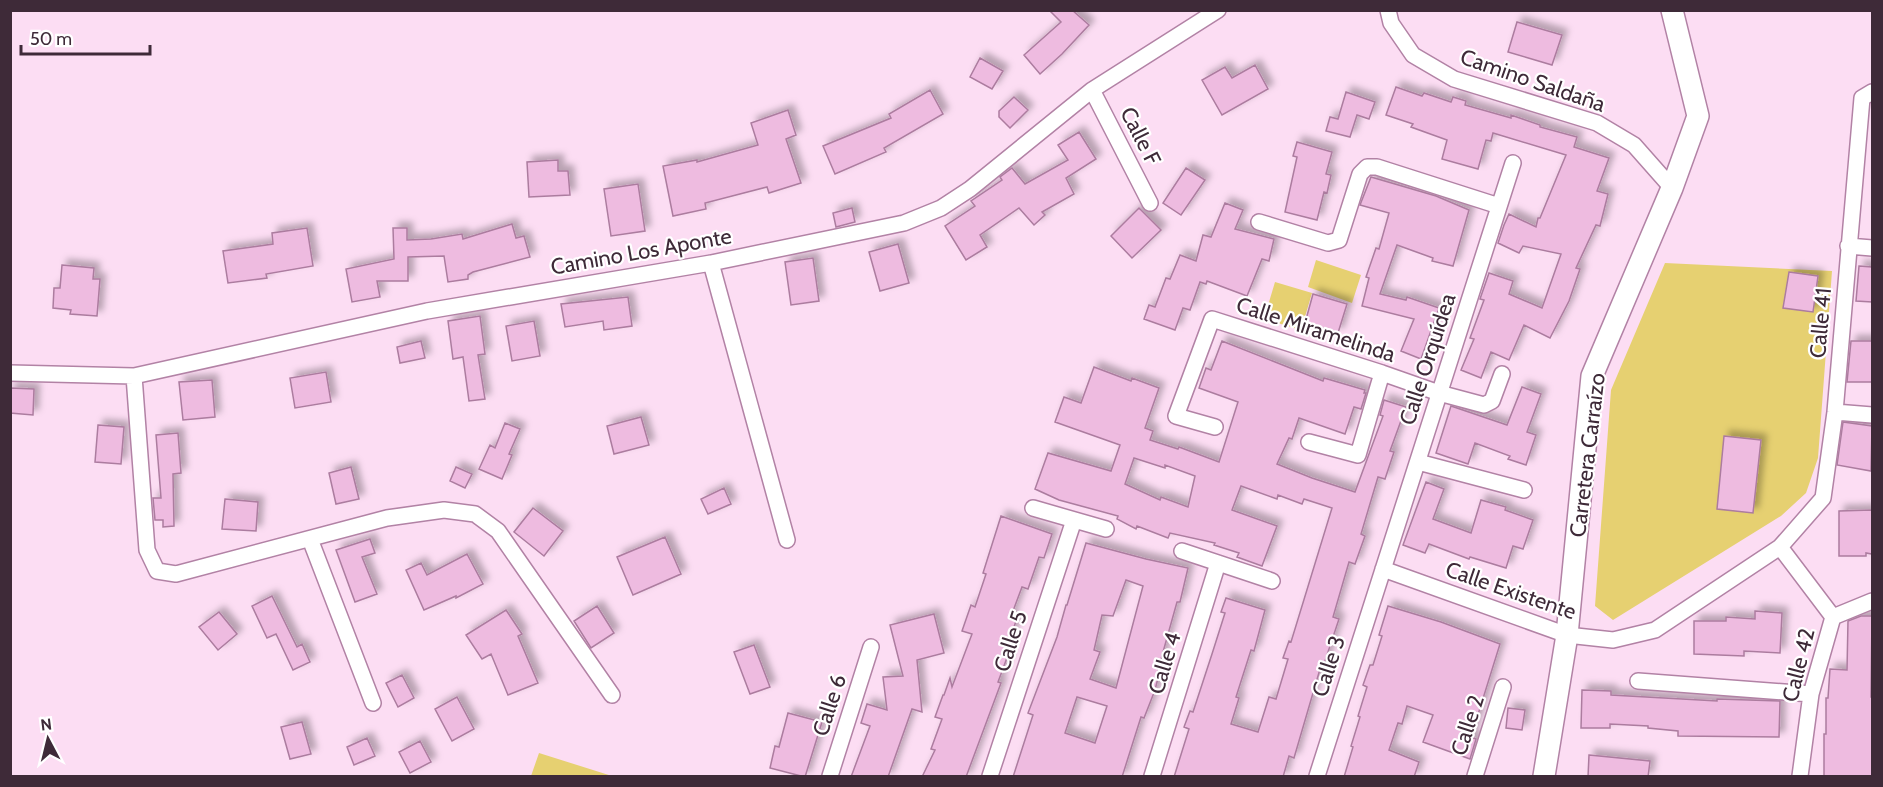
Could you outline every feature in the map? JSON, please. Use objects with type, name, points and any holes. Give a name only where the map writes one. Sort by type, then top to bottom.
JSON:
[{"type":"street","name":"Camino Los Aponte","points":[[10,373],[134,376],[427,311],[711,262],[904,223],[940,208],[970,189],[1092,90],[1218,10]]},
{"type":"street","name":"Camino Saldaña","points":[[1388,10],[1391,23],[1413,55],[1454,79],[1597,123],[1634,145],[1672,188]]},
{"type":"street","name":"Carretera Carraízo","points":[[1544,777],[1567,635],[1592,376],[1672,188],[1698,116],[1672,10]]},
{"type":"street","name":"Calle F","points":[[1092,90],[1150,204]]},
{"type":"street","name":"Calle 41","points":[[1780,547],[1823,498],[1835,412],[1862,98],[1872,92]]},
{"type":"street","name":"Calle Orquídea","points":[[1383,569],[1513,163]]},
{"type":"street","points":[[1259,222],[1328,243],[1339,240],[1360,174],[1367,167],[1377,167],[1500,206]]},
{"type":"street","points":[[1848,246],[1872,248]]},
{"type":"street","points":[[711,262],[787,540]]},
{"type":"street","name":"Calle Miramelinda","points":[[1215,427],[1176,416],[1212,319],[1439,393],[1484,405],[1492,401],[1502,374]]},
{"type":"street","points":[[1309,442],[1358,455],[1382,373]]},
{"type":"street","points":[[134,376],[147,550],[157,571],[176,574],[387,518],[444,510],[475,514],[498,531],[612,695]]},
{"type":"street","points":[[1835,412],[1872,416]]},
{"type":"street","points":[[1418,462],[1524,490]]},
{"type":"street","points":[[1033,508],[1106,529]]},
{"type":"street","name":"Calle 5","points":[[990,777],[1074,520]]},
{"type":"street","points":[[310,539],[374,703]]},
{"type":"street","name":"Calle Existente","points":[[1383,569],[1567,635],[1613,640],[1655,630],[1780,547]]},
{"type":"street","name":"Calle 42","points":[[1780,547],[1833,616],[1811,694],[1800,777]]},
{"type":"street","points":[[1182,551],[1272,581]]},
{"type":"street","name":"Calle 4","points":[[1152,777],[1218,563]]},
{"type":"street","name":"Calle 3","points":[[1317,777],[1383,569]]},
{"type":"street","points":[[1833,616],[1872,601]]},
{"type":"street","name":"Calle 6","points":[[830,777],[871,647]]},
{"type":"street","points":[[1638,681],[1811,694]]},
{"type":"street","name":"Calle 2","points":[[1475,777],[1503,687]]},
{"type":"shaded area","points":[[1316,260],[1361,275],[1352,303],[1308,287]]},
{"type":"shaded area","points":[[1665,263],[1832,271],[1818,458],[1806,493],[1781,516],[1613,620],[1595,606],[1611,390]]},
{"type":"shaded area","points":[[1275,282],[1312,293],[1301,330],[1264,319]]},
{"type":"shaded area","points":[[539,753],[612,776],[531,776]]},
{"type":"building","points":[[1049,10],[1072,10],[1089,25],[1040,74],[1024,55],[1061,22]]},
{"type":"building","points":[[1517,22],[1562,35],[1552,65],[1508,52]]},
{"type":"building","points":[[980,58],[1003,71],[992,89],[970,77]]},
{"type":"building","points":[[1255,65],[1268,89],[1222,115],[1202,80],[1225,67],[1232,78]]},
{"type":"building","points":[[1396,87],[1422,96],[1424,93],[1451,102],[1453,97],[1466,101],[1465,105],[1511,118],[1511,115],[1540,125],[1540,127],[1577,137],[1574,147],[1609,158],[1597,191],[1608,194],[1600,226],[1596,225],[1576,268],[1580,269],[1569,301],[1550,338],[1524,325],[1509,360],[1491,352],[1481,378],[1461,370],[1474,339],[1470,338],[1484,300],[1480,299],[1489,273],[1513,281],[1509,294],[1542,308],[1561,254],[1523,246],[1519,253],[1498,243],[1504,225],[1509,214],[1536,227],[1566,155],[1493,133],[1491,141],[1486,140],[1478,169],[1442,159],[1447,140],[1411,127],[1413,124],[1386,115]]},
{"type":"building","points":[[930,90],[943,114],[884,148],[886,152],[835,174],[823,146],[891,118],[889,114]]},
{"type":"building","points":[[1346,92],[1375,102],[1369,119],[1357,115],[1350,137],[1326,131],[1330,117],[1338,119]]},
{"type":"building","points":[[1014,97],[1028,110],[1010,128],[999,117],[999,111]]},
{"type":"building","points":[[788,110],[796,135],[786,139],[801,183],[769,193],[767,187],[705,203],[706,209],[673,216],[663,166],[697,160],[697,162],[758,145],[751,123]]},
{"type":"building","points":[[1079,132],[1096,159],[1066,178],[1074,194],[1042,212],[1045,215],[1034,225],[1019,208],[980,235],[987,247],[966,260],[945,226],[975,206],[971,201],[1002,180],[1000,177],[1012,168],[1025,184],[1068,160],[1058,145]]},
{"type":"building","points":[[1297,142],[1332,152],[1326,174],[1331,175],[1317,220],[1285,212],[1297,157],[1293,156]]},
{"type":"building","points":[[558,160],[558,171],[568,171],[570,195],[529,197],[527,162]]},
{"type":"building","points":[[1186,168],[1205,180],[1181,215],[1163,203]]},
{"type":"building","points":[[1371,177],[1436,196],[1469,210],[1453,266],[1432,261],[1433,258],[1397,245],[1380,294],[1406,300],[1407,297],[1439,308],[1421,359],[1401,351],[1414,319],[1362,306],[1369,278],[1366,277],[1376,248],[1379,249],[1389,213],[1360,205]]},
{"type":"building","points":[[638,184],[645,231],[611,236],[604,189]]},
{"type":"building","points":[[1225,203],[1243,210],[1235,229],[1274,239],[1269,261],[1262,259],[1247,296],[1207,281],[1206,284],[1200,282],[1190,310],[1183,308],[1175,330],[1144,319],[1149,305],[1155,307],[1166,278],[1170,279],[1180,255],[1196,261],[1203,235],[1211,237]]},
{"type":"building","points":[[852,208],[855,222],[836,227],[833,213]]},
{"type":"building","points":[[1139,208],[1161,230],[1132,258],[1111,236]]},
{"type":"building","points":[[512,224],[516,238],[524,236],[530,257],[473,272],[468,275],[468,279],[448,282],[444,256],[408,257],[408,281],[377,281],[380,297],[352,302],[346,269],[394,259],[393,228],[407,228],[407,240],[462,234],[463,239]]},
{"type":"building","points":[[307,228],[313,266],[266,274],[267,278],[228,283],[223,251],[273,244],[272,233]]},
{"type":"building","points":[[898,244],[909,283],[880,291],[869,252]]},
{"type":"building","points":[[813,258],[819,301],[791,305],[785,262]]},
{"type":"building","points":[[62,265],[94,268],[93,279],[100,279],[97,316],[70,314],[71,310],[53,308],[54,288],[60,288]]},
{"type":"building","points":[[1859,266],[1872,267],[1872,302],[1856,301]]},
{"type":"building","points":[[1789,272],[1818,276],[1813,312],[1783,308]]},
{"type":"building","points":[[1313,294],[1347,304],[1338,333],[1305,323]]},
{"type":"building","points":[[628,297],[632,326],[604,330],[603,321],[565,327],[561,304]]},
{"type":"building","points":[[480,316],[485,354],[478,355],[485,399],[469,401],[463,357],[453,359],[448,321]]},
{"type":"building","points":[[534,321],[540,356],[512,361],[506,326]]},
{"type":"building","points":[[421,341],[425,358],[400,363],[397,347]]},
{"type":"building","points":[[1222,341],[1323,381],[1324,378],[1365,390],[1361,409],[1354,407],[1345,434],[1299,418],[1292,439],[1289,438],[1277,464],[1355,492],[1383,416],[1380,415],[1384,400],[1406,407],[1390,451],[1394,452],[1385,479],[1378,477],[1361,534],[1365,536],[1355,564],[1349,562],[1333,617],[1339,619],[1322,670],[1320,669],[1294,758],[1289,756],[1283,777],[1174,777],[1189,729],[1184,727],[1190,711],[1193,712],[1212,654],[1225,613],[1221,612],[1226,598],[1265,610],[1254,651],[1251,650],[1236,697],[1239,698],[1231,724],[1258,732],[1269,697],[1276,699],[1288,659],[1283,658],[1289,641],[1291,642],[1332,508],[1304,499],[1302,504],[1278,495],[1277,499],[1241,486],[1232,510],[1277,526],[1262,566],[1237,557],[1239,553],[1214,545],[1215,543],[1170,533],[1168,538],[1137,526],[1136,529],[1117,519],[1118,516],[1059,500],[1035,489],[1048,453],[1111,471],[1120,445],[1055,422],[1064,397],[1081,403],[1094,367],[1131,381],[1132,378],[1159,388],[1145,428],[1153,431],[1150,440],[1178,449],[1179,447],[1219,462],[1238,402],[1199,388],[1206,368],[1211,370]],"holes":[[[1134,458],[1165,468],[1165,465],[1195,476],[1188,507],[1161,497],[1160,500],[1125,484]]]},
{"type":"building","points":[[1851,341],[1872,341],[1872,382],[1847,382]]},
{"type":"building","points":[[326,372],[331,402],[295,408],[290,378]]},
{"type":"building","points":[[212,380],[215,417],[183,420],[179,382]]},
{"type":"building","points":[[1522,387],[1541,394],[1527,432],[1536,435],[1526,465],[1508,459],[1510,456],[1475,443],[1468,464],[1436,453],[1451,406],[1507,425]]},
{"type":"building","points":[[10,388],[34,389],[33,415],[10,413]]},
{"type":"building","points":[[641,417],[649,445],[614,454],[607,426]]},
{"type":"building","points":[[1843,422],[1872,426],[1871,471],[1837,465]]},
{"type":"building","points":[[505,423],[520,429],[509,454],[512,455],[502,479],[479,469],[490,445],[495,448]]},
{"type":"building","points":[[98,425],[124,427],[121,464],[95,462]]},
{"type":"building","points":[[178,433],[181,473],[173,474],[174,526],[163,527],[163,520],[155,520],[153,498],[161,498],[156,435]]},
{"type":"building","points":[[1724,436],[1761,440],[1753,513],[1717,509]]},
{"type":"building","points":[[351,467],[359,499],[336,504],[329,473]]},
{"type":"building","points":[[456,467],[472,474],[465,488],[450,481]]},
{"type":"building","points":[[1426,482],[1444,489],[1433,519],[1471,533],[1481,500],[1506,507],[1505,510],[1533,520],[1523,549],[1513,546],[1506,568],[1470,557],[1469,559],[1429,544],[1425,553],[1403,545]]},
{"type":"building","points":[[724,488],[731,504],[708,514],[701,499]]},
{"type":"building","points":[[225,499],[258,502],[256,531],[222,529]]},
{"type":"building","points":[[533,508],[563,531],[544,556],[514,532]]},
{"type":"building","points":[[1872,510],[1872,554],[1839,556],[1839,511]]},
{"type":"building","points":[[1001,516],[1052,534],[1044,558],[1039,557],[1028,589],[1022,587],[1010,619],[1016,621],[1005,654],[1008,655],[998,682],[1001,683],[966,777],[922,777],[935,750],[931,749],[942,719],[935,717],[950,678],[952,687],[972,634],[962,631],[971,605],[975,607]]},
{"type":"building","points":[[665,537],[681,574],[633,595],[617,557]]},
{"type":"building","points":[[370,539],[375,553],[362,557],[377,594],[355,602],[336,550]]},
{"type":"building","points":[[1086,543],[1188,568],[1180,602],[1177,602],[1158,670],[1160,670],[1155,690],[1144,718],[1141,717],[1122,777],[1013,777],[1033,715],[1028,713],[1067,605]],"holes":[[[1126,580],[1143,586],[1116,688],[1090,679],[1100,652],[1094,650],[1102,615],[1113,616]],[[1077,697],[1107,706],[1095,743],[1065,733]]]},
{"type":"building","points":[[467,554],[483,584],[456,598],[456,596],[424,610],[406,570],[421,563],[427,575]]},
{"type":"building","points":[[272,596],[297,647],[302,644],[310,662],[293,670],[276,634],[267,638],[252,606]]},
{"type":"building","points":[[597,606],[614,633],[591,648],[574,621]]},
{"type":"building","points":[[1388,606],[1441,622],[1500,644],[1471,737],[1476,739],[1470,759],[1423,742],[1433,715],[1407,706],[1402,724],[1398,723],[1389,750],[1419,762],[1414,777],[1344,777],[1367,687],[1363,685],[1370,665],[1373,665]]},
{"type":"building","points":[[506,610],[522,634],[518,636],[538,683],[508,695],[491,654],[482,659],[466,635]]},
{"type":"building","points":[[1755,611],[1782,613],[1780,653],[1744,651],[1744,656],[1694,654],[1694,621],[1726,621],[1726,617],[1755,619]]},
{"type":"building","points":[[219,612],[237,634],[218,650],[199,627]]},
{"type":"building","points":[[934,614],[944,653],[917,660],[922,712],[912,709],[888,777],[851,777],[870,726],[861,723],[867,704],[887,710],[883,677],[903,676],[890,625]]},
{"type":"building","points":[[1861,616],[1872,616],[1872,777],[1824,777],[1826,698],[1828,698],[1830,669],[1847,670],[1848,621]]},
{"type":"building","points":[[754,645],[770,687],[750,694],[734,652]]},
{"type":"building","points":[[402,675],[414,698],[398,707],[386,683]]},
{"type":"building","points":[[1582,690],[1611,691],[1611,695],[1717,701],[1717,699],[1780,701],[1779,737],[1678,736],[1678,731],[1648,728],[1648,726],[1610,724],[1610,728],[1581,728]]},
{"type":"building","points":[[457,697],[474,729],[452,741],[435,709]]},
{"type":"building","points":[[1508,708],[1525,710],[1522,730],[1506,728]]},
{"type":"building","points":[[788,713],[822,722],[805,777],[770,768],[775,746],[779,747]]},
{"type":"building","points":[[302,722],[311,754],[290,759],[281,727]]},
{"type":"building","points":[[367,738],[375,756],[354,765],[347,747]]},
{"type":"building","points":[[420,741],[431,762],[410,773],[399,752]]},
{"type":"building","points":[[1589,755],[1650,761],[1648,777],[1588,777]]}]
